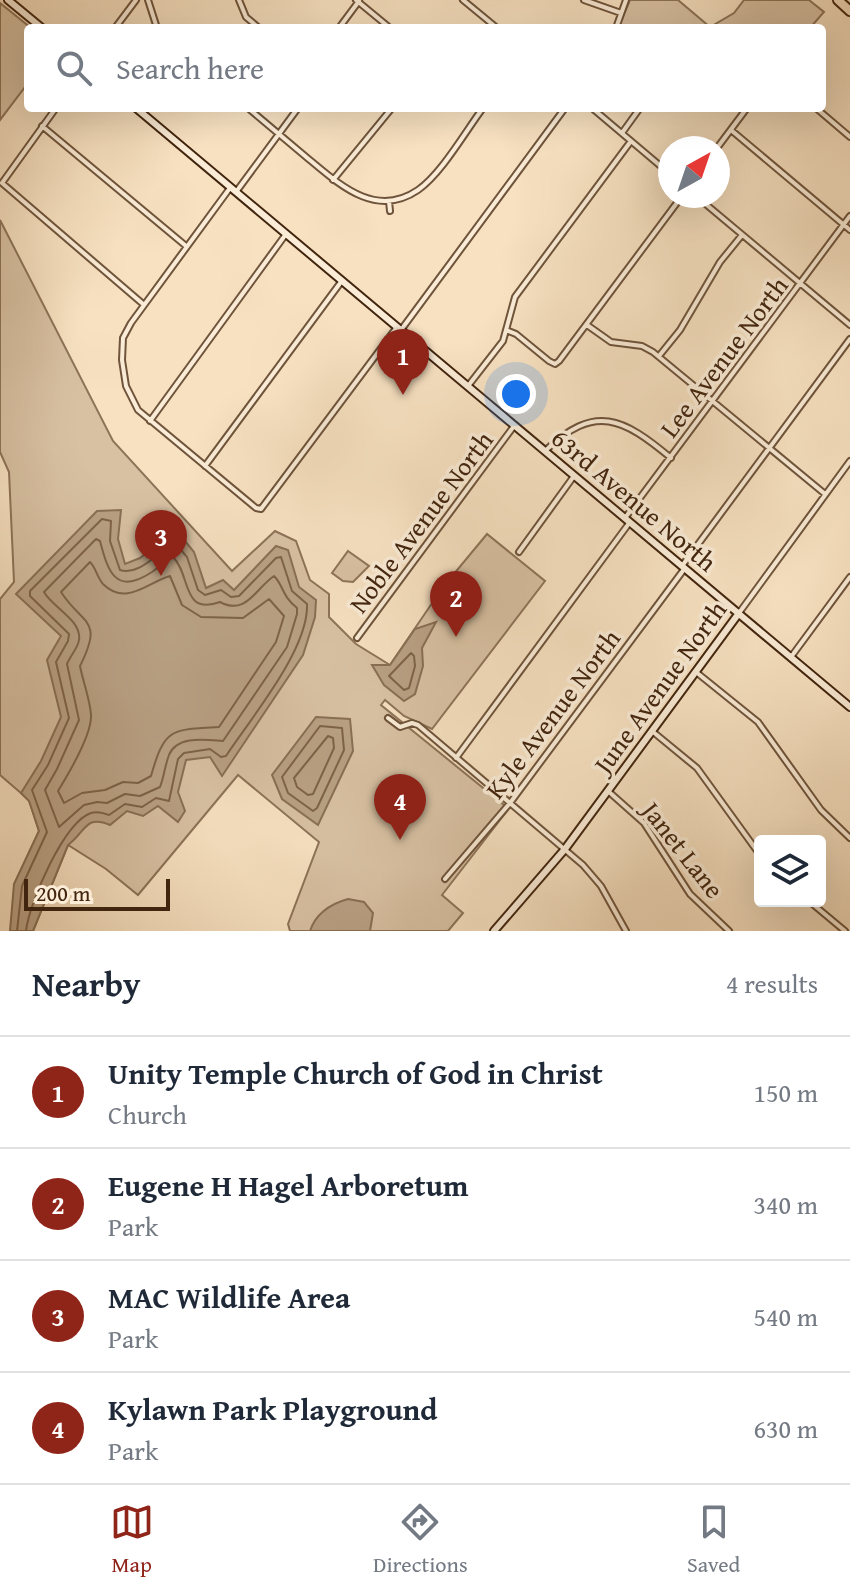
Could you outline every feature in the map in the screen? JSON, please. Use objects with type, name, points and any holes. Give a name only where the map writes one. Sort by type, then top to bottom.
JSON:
[{"type":"highway","points":[[838,0],[850,11]]},
{"type":"street","points":[[8,0],[37,24]]},
{"type":"street","points":[[118,24],[136,0]]},
{"type":"street","points":[[148,0],[156,24]]},
{"type":"street","points":[[239,0],[246,17],[254,24]]},
{"type":"street","points":[[463,0],[492,24]]},
{"type":"street","points":[[584,0],[621,13]]},
{"type":"street","points":[[617,24],[626,0]]},
{"type":"street","points":[[342,24],[358,1],[385,24]]},
{"type":"street","points":[[53,112],[2,183],[143,304]]},
{"type":"street","name":"63rd Avenue North","points":[[141,112],[850,706]]},
{"type":"street","points":[[253,112],[333,180],[359,197],[389,201],[409,195],[425,183],[480,112]]},
{"type":"street","points":[[295,112],[186,246],[143,304],[123,338],[122,360],[129,395],[138,410],[261,509],[562,112]]},
{"type":"street","points":[[333,180],[389,112]]},
{"type":"street","points":[[597,112],[658,164]]},
{"type":"street","points":[[622,133],[637,112]]},
{"type":"street","points":[[726,136],[744,112]]},
{"type":"street","points":[[821,112],[850,137]]},
{"type":"street","points":[[42,126],[186,246]]},
{"type":"street","points":[[731,130],[850,230]]},
{"type":"street","points":[[468,386],[498,348],[515,297],[631,141]]},
{"type":"street","points":[[389,201],[390,211]]},
{"type":"street","points":[[506,330],[555,364],[673,208]]},
{"type":"street","points":[[710,208],[850,325]]},
{"type":"street","name":"Lee Avenue North","points":[[456,758],[712,400],[850,216]]},
{"type":"street","points":[[150,421],[286,234]]},
{"type":"street","points":[[659,356],[680,330],[720,262],[742,235]]},
{"type":"street","points":[[205,466],[342,281]]},
{"type":"street","points":[[587,325],[611,342],[642,346],[659,356],[825,494]]},
{"type":"street","name":"Kyle Avenue North","points":[[445,879],[510,803],[850,339]]},
{"type":"street","points":[[545,451],[568,430],[603,421],[626,425],[671,458]]},
{"type":"street","name":"Noble Avenue North","points":[[357,638],[514,426]]},
{"type":"street","name":"June Avenue North","points":[[494,931],[565,849],[850,461]]},
{"type":"street","points":[[519,552],[574,475]]},
{"type":"street","points":[[791,657],[850,577]]},
{"type":"street","points":[[696,672],[758,722],[821,810],[850,838]]},
{"type":"street","points":[[388,718],[400,727],[412,723],[418,725],[565,849],[593,876],[626,931]]},
{"type":"street","points":[[652,731],[685,756],[702,775],[754,847]]},
{"type":"street","name":"Janet Lane","points":[[608,791],[644,823],[690,894],[729,931]]},
{"type":"street","points":[[816,907],[845,931]]},
{"type":"shaded area","points":[[630,0],[678,0],[706,24],[620,24]]},
{"type":"shaded area","points":[[744,0],[809,0],[824,12],[814,24],[715,24],[734,13]]},
{"type":"shaded area","points":[[0,3],[26,24],[24,88],[0,120]]},
{"type":"shaded area","points":[[0,220],[113,441],[232,571],[275,531],[296,541],[310,580],[329,594],[329,617],[356,644],[390,665],[443,587],[487,534],[545,581],[432,729],[404,716],[385,700],[381,705],[504,805],[507,811],[442,895],[463,913],[448,931],[290,931],[288,924],[319,842],[238,775],[138,895],[106,869],[68,845],[33,931],[14,885],[39,831],[29,800],[0,775],[0,599],[14,582],[9,472],[0,452]]},
{"type":"shaded area","points":[[348,551],[369,566],[353,582],[343,581],[332,573]]},
{"type":"water","points":[[121,510],[118,539],[125,564],[140,558],[176,530],[194,552],[206,588],[223,580],[234,590],[276,546],[288,550],[299,587],[316,600],[315,617],[303,655],[222,776],[210,757],[186,760],[178,792],[185,811],[178,822],[158,806],[143,816],[127,811],[110,825],[90,823],[68,845],[33,931],[10,931],[14,884],[39,831],[29,801],[21,793],[41,761],[61,717],[47,660],[61,636],[16,594],[97,511]]},
{"type":"water","points":[[436,622],[422,648],[423,666],[415,694],[404,701],[384,685],[372,665],[390,665],[415,629]]},
{"type":"water","points":[[316,717],[350,719],[353,751],[318,825],[282,799],[272,775]]},
{"type":"water","points":[[348,899],[364,902],[373,913],[370,931],[310,931],[324,910]]},
{"type":"place","name":"Unity Temple Church of God in Christ","points":[[403,395]]},
{"type":"place","name":"MAC Wildlife Area","points":[[161,576]]},
{"type":"place","name":"Eugene H Hagel Arboretum","points":[[456,637]]},
{"type":"place","name":"Kylawn Park Playground","points":[[400,840]]}]
